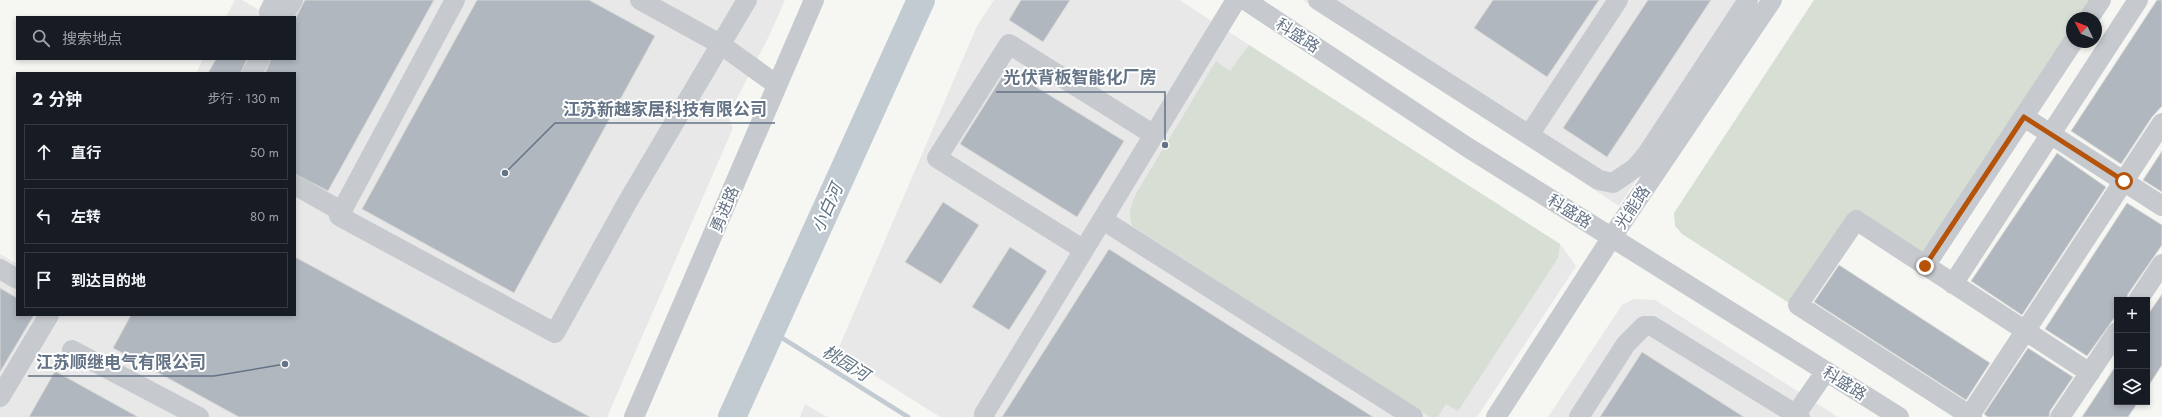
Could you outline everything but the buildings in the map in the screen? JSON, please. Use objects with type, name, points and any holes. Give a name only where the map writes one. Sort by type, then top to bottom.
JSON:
[{"type":"street","points":[[276,10],[293,0]]},
{"type":"street","points":[[455,0],[339,216],[555,333],[628,200],[747,0]]},
{"type":"street","points":[[640,0],[720,44],[777,85]]},
{"type":"street","name":"勇进路","points":[[634,417],[814,0]]},
{"type":"street","points":[[985,417],[984,414],[1236,0]]},
{"type":"street","name":"科盛路","points":[[1245,0],[1467,146],[1899,417]]},
{"type":"street","points":[[1318,0],[1600,180],[1613,183],[1624,177],[1647,154],[1748,0]]},
{"type":"street","points":[[1529,134],[1618,0]]},
{"type":"street","name":"光能路","points":[[1496,417],[1612,237],[1772,0]]},
{"type":"street","points":[[2093,12],[2101,0]]},
{"type":"street","points":[[1953,284],[2138,0]]},
{"type":"street","points":[[1084,250],[937,158],[1009,44],[1154,135]]},
{"type":"street","points":[[1925,266],[2070,48]]},
{"type":"street","points":[[253,72],[259,60]]},
{"type":"street","points":[[2024,117],[2162,206]]},
{"type":"street","points":[[2090,373],[2026,331],[1925,266],[1856,220],[1798,305],[1971,416],[2026,331],[2162,123]]},
{"type":"street","points":[[296,186],[341,211]]},
{"type":"street","points":[[1103,220],[1413,417]]},
{"type":"street","points":[[2140,297],[2162,264]]},
{"type":"street","points":[[0,269],[16,278]]},
{"type":"street","points":[[0,397],[48,316]]},
{"type":"street","points":[[1579,417],[1626,344],[1644,326],[1652,326],[1798,416],[1826,371]]},
{"type":"street","points":[[2060,417],[2116,333]]},
{"type":"street","points":[[72,350],[199,417]]},
{"type":"shaded area","points":[[235,0],[242,0],[269,16],[227,16]]},
{"type":"shaded area","points":[[286,0],[785,0],[770,34],[728,116],[733,128],[607,417],[0,417],[0,254],[16,263],[16,316],[296,316],[296,72],[196,72],[202,60],[296,60],[296,16],[278,16]]},
{"type":"shaded area","points":[[994,0],[1179,0],[1560,244],[1576,266],[1477,417],[940,417],[837,352],[977,26]]},
{"type":"shaded area","points":[[1303,0],[1755,0],[1619,206]]},
{"type":"shaded area","points":[[1814,0],[2093,0],[2085,12],[2066,12],[2066,41],[1923,257],[1851,211],[1789,303],[1682,234],[1675,226],[1674,213]]},
{"type":"shaded area","points":[[1249,45],[1560,244],[1558,258],[1458,411],[1446,404],[1438,417],[1430,417],[1132,226],[1130,217],[1131,209],[1137,192],[1216,61],[1230,71]]},
{"type":"shaded area","points":[[1634,299],[1655,300],[1838,417],[1548,417],[1622,305]]},
{"type":"shaded area","points":[[805,404],[827,417],[800,417]]},
{"type":"waterway","name":"小白河","points":[[732,417],[921,0]]},
{"type":"waterway","name":"桃园河","points":[[771,331],[908,417]]},
{"type":"place","name":"光伏背板智能化厂房","points":[[1165,145]]},
{"type":"place","name":"江苏新越家居科技有限公司","points":[[505,173]]},
{"type":"place","name":"江苏顺继电气有限公司","points":[[285,364]]},
{"type":"route","points":[[1925,266],[2024,117],[2124,181]]}]
